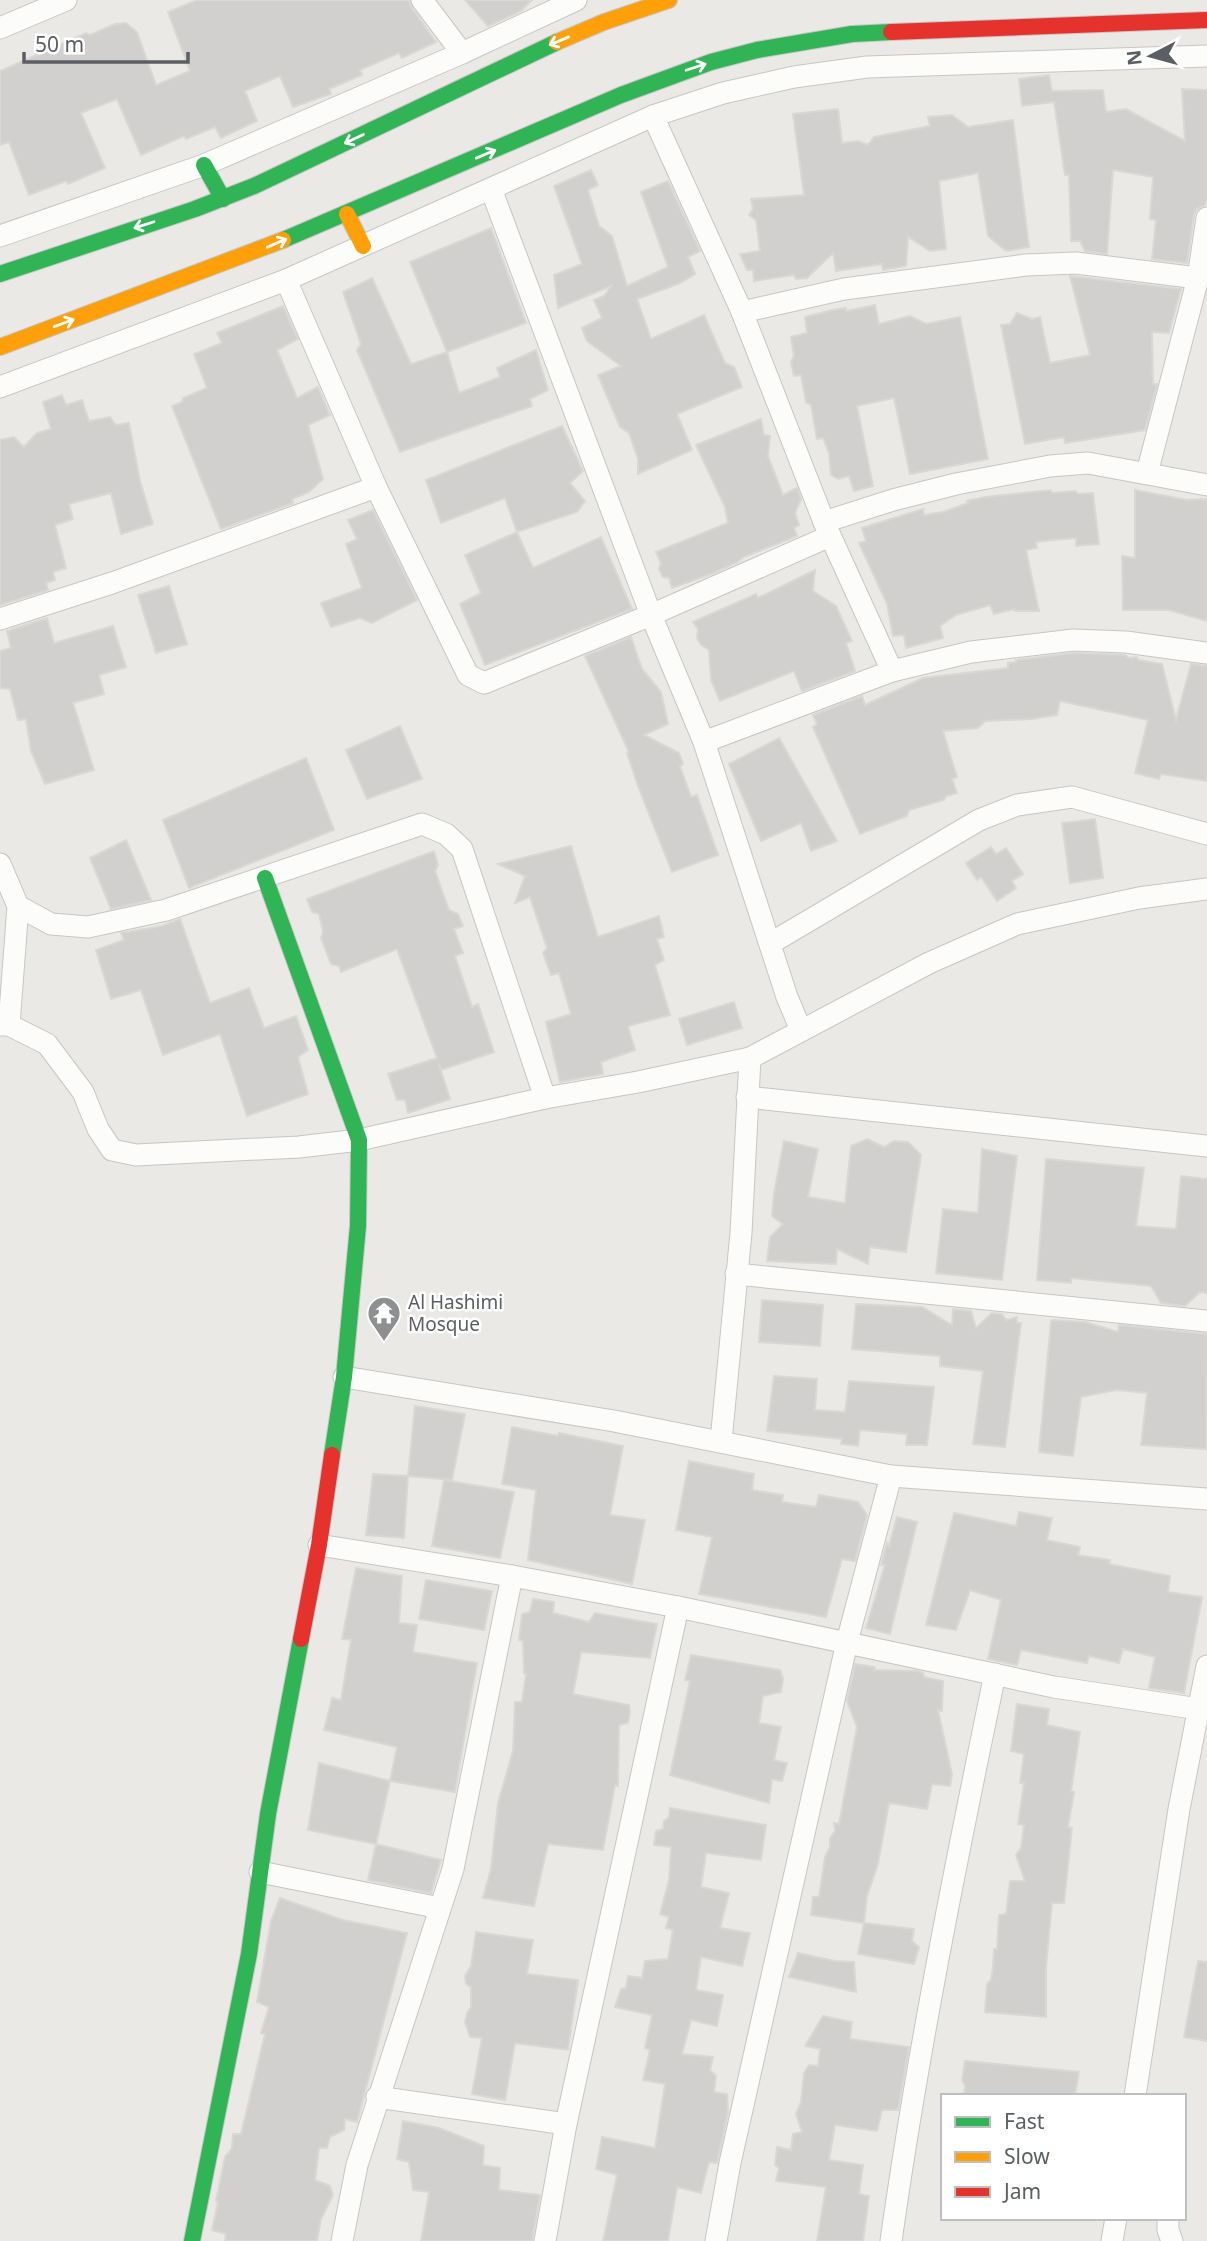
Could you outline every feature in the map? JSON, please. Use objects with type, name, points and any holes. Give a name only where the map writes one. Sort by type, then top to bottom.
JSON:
[{"type":"main road","points":[[0,274],[223,199],[545,47],[601,16],[669,0]]},
{"type":"main road","points":[[0,346],[206,271],[347,214],[666,77],[757,50],[852,34],[1207,20]]},
{"type":"main road","points":[[204,165],[223,199]]},
{"type":"main road","points":[[347,214],[363,246]]},
{"type":"main road","points":[[192,2241],[249,1954],[268,1814],[319,1545],[344,1377],[358,1226],[359,1140],[265,878]]},
{"type":"street","points":[[0,28],[66,0]]},
{"type":"street","points":[[422,0],[462,53]]},
{"type":"street","points":[[0,236],[204,165],[462,53],[576,0]]},
{"type":"street","points":[[0,387],[286,279],[653,116],[758,84],[867,67],[1207,56]]},
{"type":"street","points":[[653,116],[742,313],[827,529],[892,671]]},
{"type":"street","points":[[491,189],[651,615],[704,742],[771,943],[786,997],[801,1030]]},
{"type":"street","points":[[1147,473],[1198,278],[1207,218]]},
{"type":"street","points":[[742,313],[844,289],[1026,265],[1076,264],[1198,278]]},
{"type":"street","points":[[286,279],[376,487],[468,675],[484,683],[651,615],[827,529],[893,500],[956,484],[1050,466],[1088,463],[1207,485]]},
{"type":"street","points":[[0,619],[112,583],[376,487]]},
{"type":"street","points":[[704,742],[892,671],[971,652],[1073,640],[1126,642],[1207,653]]},
{"type":"street","points":[[771,943],[979,820],[1017,805],[1072,797],[1207,834]]},
{"type":"street","points":[[18,906],[51,924],[88,928],[166,910],[422,824],[446,834],[462,849],[545,1098]]},
{"type":"street","points":[[0,864],[18,906],[5,1025],[47,1044],[83,1092],[98,1129],[112,1150],[136,1155],[299,1147],[359,1140],[545,1098],[638,1082],[750,1058],[929,963],[1017,924],[1139,898],[1207,889]]},
{"type":"street","points":[[721,1441],[741,1233],[750,1058]]},
{"type":"street","points":[[747,1097],[1207,1146]]},
{"type":"street","points":[[736,1274],[1207,1321]]},
{"type":"street","points":[[344,1377],[614,1421],[891,1476],[1207,1499]]},
{"type":"street","points":[[716,2241],[732,2150],[847,1642],[891,1476]]},
{"type":"street","points":[[319,1545],[512,1576],[678,1607],[1054,1687],[1199,1709]]},
{"type":"street","points":[[342,2241],[357,2165],[377,2097],[453,1869],[512,1576]]},
{"type":"street","points":[[545,2241],[566,2123],[678,1607]]},
{"type":"street","points":[[1135,2094],[1179,1809],[1207,1665]]},
{"type":"street","points":[[891,2241],[933,1987],[995,1674]]},
{"type":"street","points":[[260,1872],[440,1908]]},
{"type":"street","points":[[377,2097],[566,2123]]},
{"type":"street","points":[[1112,2241],[1116,2220]]},
{"type":"street","points":[[1168,2220],[1172,2241]]},
{"type":"building","points":[[197,0],[409,0],[436,42],[402,58],[399,53],[360,70],[362,75],[329,89],[331,94],[293,107],[280,76],[245,91],[257,121],[221,138],[215,127],[186,139],[184,136],[141,155],[117,99],[81,113],[105,168],[68,184],[66,181],[29,195],[9,142],[0,145],[0,71],[86,33],[90,35],[115,24],[126,23],[137,32],[156,85],[190,71],[168,12]]},
{"type":"building","points":[[465,0],[532,0],[521,11],[488,26]]},
{"type":"building","points":[[1049,75],[1052,91],[1103,90],[1106,112],[1126,109],[1185,141],[1182,89],[1207,90],[1207,197],[1205,205],[1197,209],[1194,215],[1187,263],[1152,259],[1156,220],[1150,219],[1153,177],[1113,170],[1107,254],[1085,251],[1080,241],[1071,241],[1069,175],[1065,175],[1054,102],[1022,106],[1019,79]]},
{"type":"building","points":[[838,109],[842,143],[858,141],[868,145],[874,137],[930,126],[928,117],[952,115],[968,127],[1013,120],[1029,247],[1006,251],[988,236],[978,173],[939,181],[946,249],[930,251],[908,237],[906,266],[883,270],[882,264],[836,271],[833,253],[807,278],[796,279],[794,275],[754,281],[753,270],[747,270],[740,254],[760,251],[756,220],[749,215],[753,209],[751,199],[804,195],[793,114]]},
{"type":"building","points":[[591,170],[598,185],[588,190],[599,226],[612,236],[627,286],[668,267],[641,192],[668,181],[700,251],[688,257],[695,274],[678,284],[637,299],[651,339],[704,315],[725,363],[734,367],[742,387],[677,414],[692,450],[638,474],[638,459],[629,433],[620,427],[598,375],[621,366],[587,341],[582,328],[602,318],[594,300],[604,296],[611,286],[558,308],[554,275],[582,264],[554,186]]},
{"type":"building","points":[[491,228],[526,323],[447,352],[410,262]]},
{"type":"building","points":[[1070,276],[1181,289],[1169,333],[1152,332],[1153,384],[1157,384],[1145,430],[1065,443],[1064,437],[1025,444],[1001,325],[1010,324],[1017,313],[1032,319],[1040,317],[1050,363],[1090,355]]},
{"type":"building","points":[[372,278],[411,364],[447,352],[459,393],[500,377],[497,368],[536,350],[548,390],[530,399],[532,406],[400,452],[357,350],[361,344],[343,292]]},
{"type":"building","points":[[875,305],[879,324],[910,316],[926,324],[960,317],[988,459],[910,474],[894,398],[857,406],[873,486],[854,491],[849,476],[838,479],[831,475],[829,453],[823,438],[817,439],[811,405],[806,402],[801,375],[794,376],[791,337],[807,333],[805,317],[832,310],[846,308],[846,311]]},
{"type":"building","points":[[283,306],[298,339],[277,350],[297,398],[318,387],[330,415],[308,425],[323,479],[309,492],[292,499],[293,503],[221,529],[172,406],[207,388],[194,354],[222,343],[217,333]]},
{"type":"building","points":[[62,395],[66,405],[82,400],[89,421],[110,417],[116,425],[129,423],[140,481],[153,524],[121,534],[111,493],[69,504],[73,519],[55,525],[66,568],[53,572],[55,580],[46,583],[48,590],[0,605],[0,440],[14,437],[24,447],[37,433],[51,429],[43,402]]},
{"type":"building","points":[[761,419],[764,435],[770,436],[768,456],[783,495],[797,488],[801,499],[795,513],[799,525],[794,528],[797,536],[672,588],[669,578],[663,577],[659,569],[661,563],[656,552],[728,523],[725,507],[696,445]]},
{"type":"building","points":[[562,426],[583,471],[570,483],[585,501],[577,512],[517,532],[505,498],[441,523],[426,480]]},
{"type":"building","points":[[1051,490],[1052,493],[1093,493],[1099,544],[1076,546],[1076,538],[1036,542],[1037,548],[1026,550],[1039,611],[1015,609],[994,614],[990,605],[956,615],[940,626],[943,638],[906,648],[904,635],[893,636],[887,604],[859,543],[866,541],[862,528],[923,509],[924,515],[943,512],[968,503],[967,501],[985,497]]},
{"type":"building","points":[[1135,490],[1187,500],[1207,499],[1207,621],[1169,610],[1123,610],[1122,556],[1135,558]]},
{"type":"building","points":[[373,510],[417,600],[372,623],[360,618],[331,627],[321,603],[362,588],[346,544],[357,539],[348,520]]},
{"type":"building","points":[[517,532],[533,568],[601,537],[632,609],[485,665],[460,604],[481,593],[465,555]]},
{"type":"building","points":[[815,570],[813,591],[836,606],[852,641],[846,643],[855,671],[802,691],[794,671],[720,701],[711,680],[709,650],[701,645],[697,638],[698,629],[693,622],[756,594],[758,598]]},
{"type":"building","points":[[169,586],[187,644],[156,653],[138,595]]},
{"type":"building","points":[[47,618],[54,643],[113,626],[126,667],[99,675],[104,694],[73,703],[94,770],[45,784],[31,751],[26,719],[18,720],[10,689],[0,688],[0,651],[11,648],[7,631]]},
{"type":"building","points":[[631,637],[642,669],[661,692],[668,724],[644,735],[679,753],[683,764],[680,766],[691,797],[697,795],[718,855],[672,872],[638,786],[627,753],[629,752],[585,656]]},
{"type":"building","points":[[1074,653],[1125,655],[1162,664],[1176,720],[1191,664],[1207,666],[1207,781],[1161,774],[1159,779],[1135,773],[1148,720],[1060,701],[1057,715],[985,721],[978,728],[943,731],[957,777],[952,779],[957,793],[946,796],[944,800],[909,810],[907,816],[860,834],[813,727],[817,724],[813,715],[862,696],[865,705],[923,678],[1008,668],[1008,663],[1016,660]]},
{"type":"building","points":[[400,726],[422,779],[367,799],[346,750]]},
{"type":"building","points":[[779,738],[837,841],[811,851],[801,823],[761,841],[729,764]]},
{"type":"building","points":[[306,758],[334,830],[189,888],[163,820]]},
{"type":"building","points":[[1095,819],[1103,878],[1070,883],[1062,823]]},
{"type":"building","points":[[126,840],[151,900],[111,909],[90,858]]},
{"type":"building","points":[[571,846],[598,937],[659,916],[664,937],[657,939],[664,960],[655,965],[670,1015],[628,1026],[635,1050],[601,1062],[603,1074],[560,1082],[546,1022],[571,1014],[559,973],[551,975],[543,953],[547,948],[530,897],[515,903],[525,876],[498,864]]},
{"type":"building","points":[[991,847],[996,854],[1006,848],[1023,874],[1012,881],[1016,888],[997,901],[981,877],[977,880],[966,863]]},
{"type":"building","points":[[434,851],[438,865],[435,871],[449,910],[458,914],[463,926],[454,929],[463,953],[455,956],[472,1007],[478,1004],[494,1052],[441,1070],[439,1064],[450,1099],[408,1113],[405,1100],[397,1100],[388,1074],[437,1058],[397,949],[341,972],[339,966],[331,964],[321,938],[323,932],[319,914],[312,912],[307,899]]},
{"type":"building","points":[[180,919],[210,1003],[249,988],[264,1028],[296,1016],[308,1050],[298,1057],[308,1094],[247,1116],[220,1034],[163,1055],[141,990],[111,999],[96,950],[124,940],[121,933],[162,926]]},
{"type":"building","points":[[734,1002],[742,1028],[687,1045],[679,1019]]},
{"type":"building","points":[[867,1139],[884,1147],[894,1141],[908,1142],[921,1155],[906,1252],[870,1247],[868,1264],[837,1249],[836,1264],[767,1261],[770,1237],[783,1224],[772,1216],[784,1141],[818,1149],[808,1197],[845,1203],[851,1146]]},
{"type":"building","points":[[982,1149],[1017,1156],[1002,1280],[936,1273],[943,1209],[978,1213]]},
{"type":"building","points":[[1046,1159],[1144,1168],[1136,1226],[1176,1229],[1181,1176],[1207,1179],[1207,1293],[1200,1292],[1185,1306],[1161,1303],[1151,1286],[1071,1278],[1071,1283],[1037,1280]]},
{"type":"building","points":[[762,1300],[823,1305],[820,1346],[759,1342]]},
{"type":"building","points":[[856,1304],[922,1307],[952,1325],[953,1309],[971,1311],[976,1328],[992,1313],[1002,1314],[1006,1320],[1017,1317],[1017,1323],[1021,1323],[1005,1447],[973,1444],[983,1371],[940,1366],[940,1356],[852,1349]]},
{"type":"building","points":[[1053,1320],[1085,1322],[1118,1332],[1119,1325],[1207,1334],[1206,1449],[1141,1445],[1147,1393],[1116,1390],[1081,1397],[1073,1456],[1039,1452]]},
{"type":"building","points":[[774,1376],[817,1379],[815,1410],[845,1412],[849,1381],[934,1387],[927,1445],[906,1445],[907,1434],[860,1430],[858,1446],[841,1444],[842,1439],[767,1431]]},
{"type":"building","points":[[415,1406],[465,1414],[452,1480],[408,1476]]},
{"type":"building","points":[[512,1427],[623,1446],[610,1515],[645,1520],[632,1584],[528,1560],[536,1490],[502,1484]]},
{"type":"building","points":[[689,1461],[754,1474],[752,1490],[783,1495],[782,1502],[816,1507],[819,1495],[858,1502],[867,1515],[855,1561],[842,1559],[826,1617],[699,1594],[712,1537],[676,1530]]},
{"type":"building","points":[[373,1474],[408,1476],[404,1538],[366,1535]]},
{"type":"building","points":[[444,1480],[514,1492],[500,1558],[432,1546]]},
{"type":"building","points":[[1019,1512],[1052,1518],[1047,1540],[1080,1547],[1078,1555],[1110,1560],[1109,1564],[1170,1576],[1168,1592],[1202,1597],[1184,1693],[1149,1688],[1155,1657],[1123,1649],[1119,1663],[1089,1656],[1087,1663],[1021,1650],[1017,1665],[988,1659],[1001,1600],[970,1590],[956,1630],[926,1625],[954,1513],[1016,1526]]},
{"type":"building","points":[[897,1517],[917,1522],[890,1634],[866,1628],[885,1565],[881,1565],[887,1543],[889,1546]]},
{"type":"building","points":[[356,1568],[402,1576],[399,1623],[417,1625],[413,1652],[477,1663],[455,1792],[390,1781],[397,1747],[324,1730],[332,1698],[341,1700],[351,1640],[342,1639]]},
{"type":"building","points":[[426,1580],[492,1591],[484,1630],[419,1619]]},
{"type":"building","points":[[533,1599],[554,1602],[553,1613],[589,1622],[595,1613],[657,1624],[650,1658],[581,1652],[573,1694],[629,1705],[628,1723],[619,1725],[618,1786],[615,1785],[603,1850],[548,1844],[534,1906],[483,1898],[491,1869],[498,1803],[513,1751],[515,1702],[522,1702],[526,1674],[523,1641],[519,1640],[522,1614],[530,1612]]},
{"type":"building","points":[[691,1655],[780,1670],[783,1679],[781,1692],[763,1696],[759,1723],[781,1727],[774,1760],[787,1763],[782,1781],[772,1779],[769,1803],[670,1775],[690,1681],[685,1680]]},
{"type":"building","points":[[855,1664],[875,1667],[874,1670],[917,1671],[923,1673],[924,1677],[943,1681],[942,1711],[938,1710],[952,1774],[950,1786],[932,1784],[927,1809],[889,1803],[878,1864],[867,1896],[864,1923],[811,1915],[813,1897],[819,1897],[825,1857],[830,1847],[830,1838],[835,1831],[834,1823],[839,1824],[857,1727],[847,1701]]},
{"type":"building","points":[[1017,1704],[1049,1709],[1047,1725],[1080,1732],[1071,1791],[1074,1792],[1068,1827],[1072,1828],[1064,1903],[1052,1903],[1046,1967],[1046,2017],[985,2012],[987,1984],[991,1980],[994,1949],[997,1949],[999,1915],[1006,1914],[1010,1881],[1025,1881],[1016,1855],[1021,1848],[1024,1825],[1018,1824],[1024,1783],[1020,1783],[1024,1754],[1011,1751]]},
{"type":"building","points":[[319,1763],[390,1781],[376,1844],[308,1830]]},
{"type":"building","points":[[670,1808],[766,1825],[761,1860],[706,1853],[701,1887],[729,1893],[720,1928],[750,1933],[742,1966],[701,1957],[696,1990],[723,1995],[717,2026],[691,2020],[682,2054],[713,2057],[710,2070],[716,2076],[714,2092],[727,2094],[728,2113],[717,2163],[709,2162],[701,2193],[677,2187],[668,2241],[603,2241],[617,2175],[596,2169],[602,2137],[655,2148],[665,2084],[643,2080],[650,2050],[645,2048],[652,2015],[615,2007],[621,1989],[626,1988],[628,1976],[642,1978],[645,1961],[668,1959],[673,1930],[666,1928],[669,1917],[660,1914],[669,1880],[671,1847],[654,1845],[656,1831],[663,1829]]},
{"type":"building","points":[[376,1844],[441,1860],[431,1893],[368,1880]]},
{"type":"building","points":[[280,1898],[343,1920],[407,1933],[357,2122],[345,2119],[344,2130],[330,2137],[327,2148],[319,2148],[315,2180],[330,2186],[333,2195],[321,2219],[317,2241],[225,2241],[226,2234],[212,2230],[218,2202],[216,2201],[225,2157],[232,2148],[233,2134],[241,2134],[265,2034],[261,2033],[269,2007],[257,2002],[271,1921]]},
{"type":"building","points":[[864,1923],[914,1929],[912,1941],[919,1947],[914,1964],[858,1954]]},
{"type":"building","points":[[476,1932],[533,1940],[527,1974],[578,1980],[568,2050],[515,2043],[505,2100],[472,2094],[482,2038],[470,2037],[465,2022],[471,2007],[471,1987],[466,1984],[465,1976],[471,1966]]},
{"type":"building","points":[[798,1953],[854,1962],[856,1992],[789,1977]]},
{"type":"building","points":[[1198,1961],[1207,1962],[1207,2041],[1184,2037]]},
{"type":"building","points":[[823,2016],[852,2022],[850,2039],[909,2047],[898,2110],[882,2110],[877,2131],[835,2125],[829,2160],[863,2165],[859,2194],[869,2196],[863,2241],[817,2241],[826,2187],[776,2181],[779,2168],[775,2165],[777,2147],[791,2150],[793,2134],[802,2132],[796,2114],[801,2102],[804,2073],[809,2065],[818,2066],[820,2049],[805,2046]]},
{"type":"building","points":[[965,2061],[1079,2072],[1075,2094],[964,2094],[965,2085],[962,2080]]},
{"type":"building","points":[[403,2121],[439,2128],[484,2146],[483,2165],[500,2168],[499,2190],[540,2195],[532,2241],[421,2241],[429,2192],[413,2190],[409,2162],[397,2159]]},
{"type":"traffic: fast","points":[[283,240],[621,95],[711,62],[757,50],[852,34],[891,32]]},
{"type":"traffic: fast","points":[[0,274],[195,209],[254,186],[557,42]]},
{"type":"traffic: fast","points":[[204,165],[223,199]]},
{"type":"traffic: fast","points":[[265,878],[359,1140],[358,1226],[344,1377],[332,1455]]},
{"type":"traffic: fast","points":[[192,2241],[249,1954],[268,1814],[301,1639]]},
{"type":"traffic: slow","points":[[557,42],[604,22],[669,0]]},
{"type":"traffic: slow","points":[[347,214],[363,246]]},
{"type":"traffic: slow","points":[[0,347],[283,240]]},
{"type":"traffic: jam","points":[[891,32],[1207,20]]},
{"type":"traffic: jam","points":[[301,1639],[319,1545],[332,1455]]},
{"type":"place","name":"Al Hashimi Mosque","points":[[384,1343]]}]
